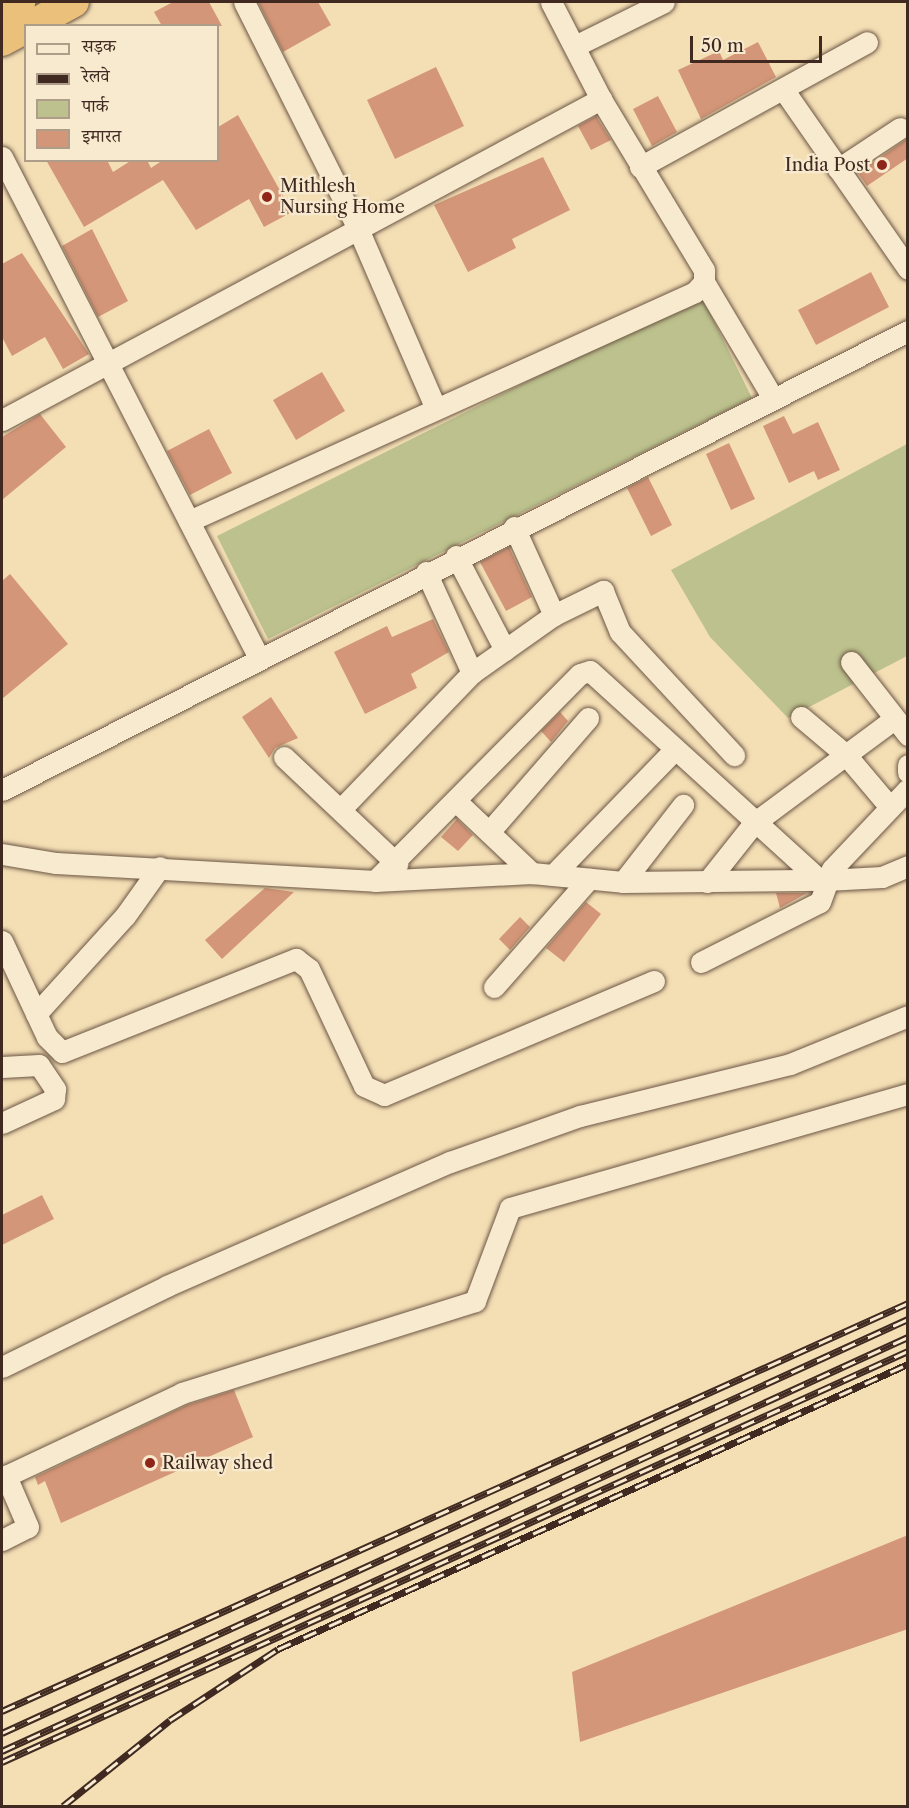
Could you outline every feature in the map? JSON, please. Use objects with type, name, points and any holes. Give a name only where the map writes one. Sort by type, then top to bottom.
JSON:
[{"type":"highway","points":[[2,12],[20,2]]},
{"type":"highway","points":[[34,24],[74,2]]},
{"type":"highway","points":[[2,41],[24,29]]},
{"type":"street","points":[[244,2],[359,231],[435,407]]},
{"type":"street","points":[[551,2],[601,99],[704,270],[704,282],[773,398]]},
{"type":"street","points":[[575,46],[664,2]]},
{"type":"street","points":[[640,167],[867,42]]},
{"type":"street","points":[[783,89],[908,269]]},
{"type":"street","points":[[2,420],[105,360],[359,231],[601,99]]},
{"type":"street","points":[[838,169],[900,128]]},
{"type":"street","points":[[2,157],[259,658]]},
{"type":"street","points":[[189,521],[435,407],[695,292],[704,282]]},
{"type":"street","points":[[2,790],[514,526],[587,492],[908,331]]},
{"type":"street","points":[[514,526],[554,615]]},
{"type":"street","points":[[456,556],[505,650]]},
{"type":"street","points":[[426,572],[472,674]]},
{"type":"street","points":[[341,809],[472,674],[554,615],[603,591],[620,632],[734,755]]},
{"type":"street","points":[[707,882],[754,823],[846,755],[901,727],[851,662]]},
{"type":"street","points":[[375,881],[397,864],[580,674],[597,676],[754,823],[823,880]]},
{"type":"street","points":[[801,717],[846,755],[890,807]]},
{"type":"street","points":[[489,832],[588,718]]},
{"type":"street","points":[[553,875],[675,749]]},
{"type":"street","points":[[284,757],[397,864]]},
{"type":"street","points":[[908,765],[908,772]]},
{"type":"street","points":[[701,962],[811,909],[820,902],[823,880],[908,789]]},
{"type":"street","points":[[456,801],[532,873]]},
{"type":"street","points":[[623,882],[683,805]]},
{"type":"street","points":[[2,854],[56,864],[159,867],[375,881],[532,873],[623,882],[823,880],[882,877],[908,866]]},
{"type":"street","points":[[36,1014],[125,916],[159,867]]},
{"type":"street","points":[[494,987],[589,879]]},
{"type":"street","points":[[2,941],[52,1046],[62,1052],[296,959],[309,969],[364,1086],[384,1095],[654,981]]},
{"type":"street","points":[[2,1367],[177,1281],[450,1162],[580,1116],[790,1064],[908,1016]]},
{"type":"street","points":[[2,1067],[39,1065],[55,1089],[54,1099],[2,1123]]},
{"type":"street","points":[[2,1540],[28,1527],[6,1476],[182,1393],[475,1302],[510,1208],[908,1094]]},
{"type":"green space","points":[[701,295],[752,398],[268,639],[217,536]]},
{"type":"green space","points":[[907,444],[907,656],[788,718],[710,637],[671,570]]},
{"type":"building","points":[[173,2],[209,2],[222,26],[219,24],[161,24],[154,12]]},
{"type":"building","points":[[258,2],[318,2],[331,25],[283,52]]},
{"type":"building","points":[[758,42],[776,77],[701,119],[678,70],[719,51],[723,60]]},
{"type":"building","points":[[436,67],[464,126],[395,159],[367,100]]},
{"type":"building","points":[[658,96],[677,132],[652,146],[633,109]]},
{"type":"building","points":[[238,115],[292,212],[264,227],[249,199],[196,230],[163,180],[84,227],[47,162],[108,162],[113,172],[129,162],[148,162],[151,168],[160,162],[219,162],[219,126]]},
{"type":"building","points":[[596,116],[611,140],[591,150],[578,126]]},
{"type":"building","name":"India Post","points":[[908,138],[908,158],[867,186],[858,173]]},
{"type":"building","points":[[543,157],[570,210],[512,239],[516,248],[468,272],[434,205]]},
{"type":"building","points":[[92,229],[128,301],[98,317],[62,246]]},
{"type":"building","points":[[22,253],[89,354],[63,369],[45,337],[12,356],[2,337],[2,264]]},
{"type":"building","points":[[871,272],[889,307],[816,345],[798,310]]},
{"type":"building","points":[[322,372],[345,411],[296,440],[273,400]]},
{"type":"building","points":[[40,414],[66,447],[2,500],[2,437]]},
{"type":"building","points":[[784,416],[793,434],[818,422],[840,470],[818,480],[814,471],[789,483],[763,426]]},
{"type":"building","points":[[209,429],[232,473],[190,495],[167,451]]},
{"type":"building","points":[[729,443],[755,499],[731,510],[706,454]]},
{"type":"building","points":[[648,477],[672,525],[651,536],[627,488]]},
{"type":"building","points":[[509,547],[532,597],[506,611],[480,562]]},
{"type":"building","points":[[10,574],[68,644],[2,699],[2,581]]},
{"type":"building","points":[[433,619],[449,652],[411,674],[417,688],[365,714],[334,652],[387,626],[392,637]]},
{"type":"building","points":[[271,697],[298,738],[275,748],[269,758],[242,717]]},
{"type":"building","points":[[560,712],[568,721],[551,742],[541,731]]},
{"type":"building","points":[[457,819],[473,835],[458,851],[441,837]]},
{"type":"building","points":[[265,888],[294,892],[222,959],[205,940]]},
{"type":"building","points":[[776,893],[807,893],[780,908]]},
{"type":"building","points":[[586,902],[601,914],[564,962],[546,948]]},
{"type":"building","points":[[520,917],[530,927],[510,950],[499,939]]},
{"type":"building","points":[[42,1195],[54,1219],[2,1245],[2,1215]]},
{"type":"building","name":"Railway shed","points":[[234,1390],[253,1437],[61,1523],[45,1481],[38,1485],[35,1477],[187,1405]]},
{"type":"building","points":[[908,1535],[908,1629],[580,1742],[572,1672]]},
{"type":"railway","points":[[2,1711],[908,1303]]},
{"type":"railway","points":[[2,1733],[908,1319]]},
{"type":"railway","points":[[2,1751],[908,1337]]},
{"type":"railway","points":[[2,1762],[908,1351]]},
{"type":"railway","points":[[63,1806],[170,1720],[278,1649],[908,1364]]},
{"type":"place","name":"India Post","points":[[882,165]]},
{"type":"place","name":"Mithlesh Nursing Home","points":[[267,197]]},
{"type":"place","name":"Railway shed","points":[[150,1463]]}]
